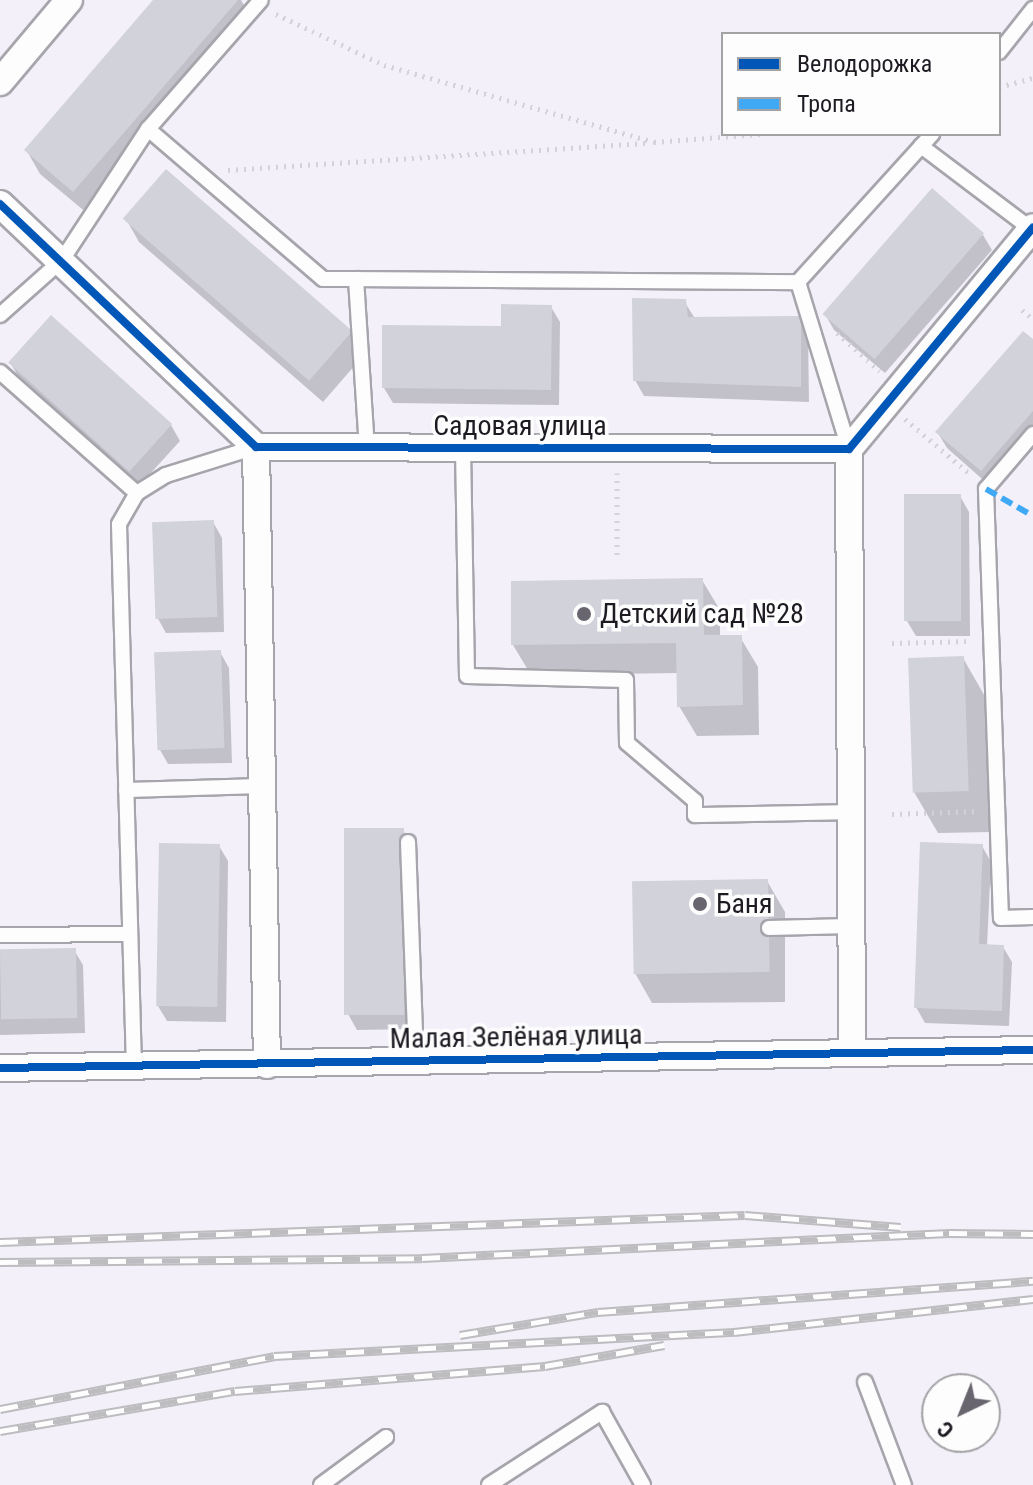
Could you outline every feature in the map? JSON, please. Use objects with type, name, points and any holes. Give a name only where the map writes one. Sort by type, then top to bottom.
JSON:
[{"type":"street","points":[[0,82],[69,0]]},
{"type":"street","points":[[0,204],[256,447],[267,1065]]},
{"type":"street","points":[[852,1051],[849,449],[1032,228]]},
{"type":"street","name":"Садовая улица","points":[[256,447],[849,449]]},
{"type":"street","name":"Малая Зелёная улица","points":[[0,1068],[1033,1050]]},
{"type":"lane","points":[[0,315],[62,260],[148,129],[259,2]]},
{"type":"lane","points":[[1001,49],[1033,9]]},
{"type":"lane","points":[[148,129],[323,279],[798,282],[930,136]]},
{"type":"lane","points":[[921,146],[1032,228]]},
{"type":"lane","points":[[356,279],[367,447]]},
{"type":"lane","points":[[798,282],[849,449]]},
{"type":"lane","points":[[0,372],[137,493]]},
{"type":"lane","points":[[1033,434],[986,489],[1001,918],[1033,917]]},
{"type":"lane","points":[[134,1068],[119,524],[137,493],[166,475],[256,447]]},
{"type":"lane","points":[[463,448],[467,676],[626,680],[627,743],[695,801],[695,815],[849,812]]},
{"type":"lane","points":[[126,790],[262,786]]},
{"type":"lane","points":[[408,842],[416,1061]]},
{"type":"lane","points":[[769,928],[850,926]]},
{"type":"lane","points":[[0,935],[130,934]]},
{"type":"lane","points":[[865,1382],[904,1485]]},
{"type":"lane","points":[[489,1485],[602,1412],[643,1485]]},
{"type":"lane","points":[[321,1485],[386,1437]]},
{"type":"path","points":[[259,2],[384,65],[654,142]]},
{"type":"path","points":[[1001,86],[1033,78]]},
{"type":"path","points":[[198,172],[734,136]]},
{"type":"path","points":[[805,306],[986,489]]},
{"type":"path","points":[[1022,310],[1033,319]]},
{"type":"path","points":[[617,559],[618,448]]},
{"type":"path","points":[[892,643],[992,640]]},
{"type":"path","points":[[892,814],[997,811]]},
{"type":"building","points":[[153,0],[238,0],[73,192],[24,150]]},
{"type":"building","points":[[166,169],[352,331],[309,381],[123,219]]},
{"type":"building","points":[[932,188],[984,233],[875,359],[822,314]]},
{"type":"building","points":[[632,298],[686,299],[688,317],[801,316],[801,387],[633,381]]},
{"type":"building","points":[[501,304],[552,305],[551,390],[382,388],[382,325],[501,326]]},
{"type":"building","points":[[51,315],[172,424],[129,472],[8,363]]},
{"type":"building","points":[[1023,331],[1033,339],[1033,411],[981,471],[935,432]]},
{"type":"building","points":[[904,494],[961,494],[961,621],[904,621]]},
{"type":"building","points":[[214,520],[217,617],[155,619],[152,522]]},
{"type":"building","points":[[703,578],[704,635],[742,635],[743,705],[677,707],[676,643],[511,645],[511,581]]},
{"type":"building","points":[[221,650],[224,748],[157,750],[154,652]]},
{"type":"building","points":[[964,656],[969,791],[913,793],[908,658]]},
{"type":"building","points":[[344,828],[404,828],[404,1015],[344,1015]]},
{"type":"building","points":[[920,842],[983,844],[979,944],[1004,945],[1002,1011],[914,1008]]},
{"type":"building","points":[[159,843],[220,844],[217,1007],[156,1006]]},
{"type":"building","name":"Баня","points":[[768,879],[770,972],[634,974],[632,881]]},
{"type":"building","points":[[76,948],[77,1018],[1,1019],[0,949]]},
{"type":"railway","points":[[0,1242],[745,1215],[901,1227]]},
{"type":"railway","points":[[0,1262],[422,1258],[949,1233],[1033,1234]]},
{"type":"railway","points":[[460,1335],[598,1312],[1033,1281]]},
{"type":"railway","points":[[0,1409],[274,1356],[734,1332],[1033,1299]]},
{"type":"railway","points":[[0,1431],[235,1391],[545,1366],[664,1345]]},
{"type":"marked path","points":[[986,489],[1033,516]]},
{"type":"cycle path","points":[[0,204],[256,447],[849,449],[1033,227]]},
{"type":"cycle path","points":[[0,1068],[1033,1050]]},
{"type":"place","name":"Детский сад №28","points":[[584,614]]},
{"type":"place","name":"Баня","points":[[700,904]]}]
